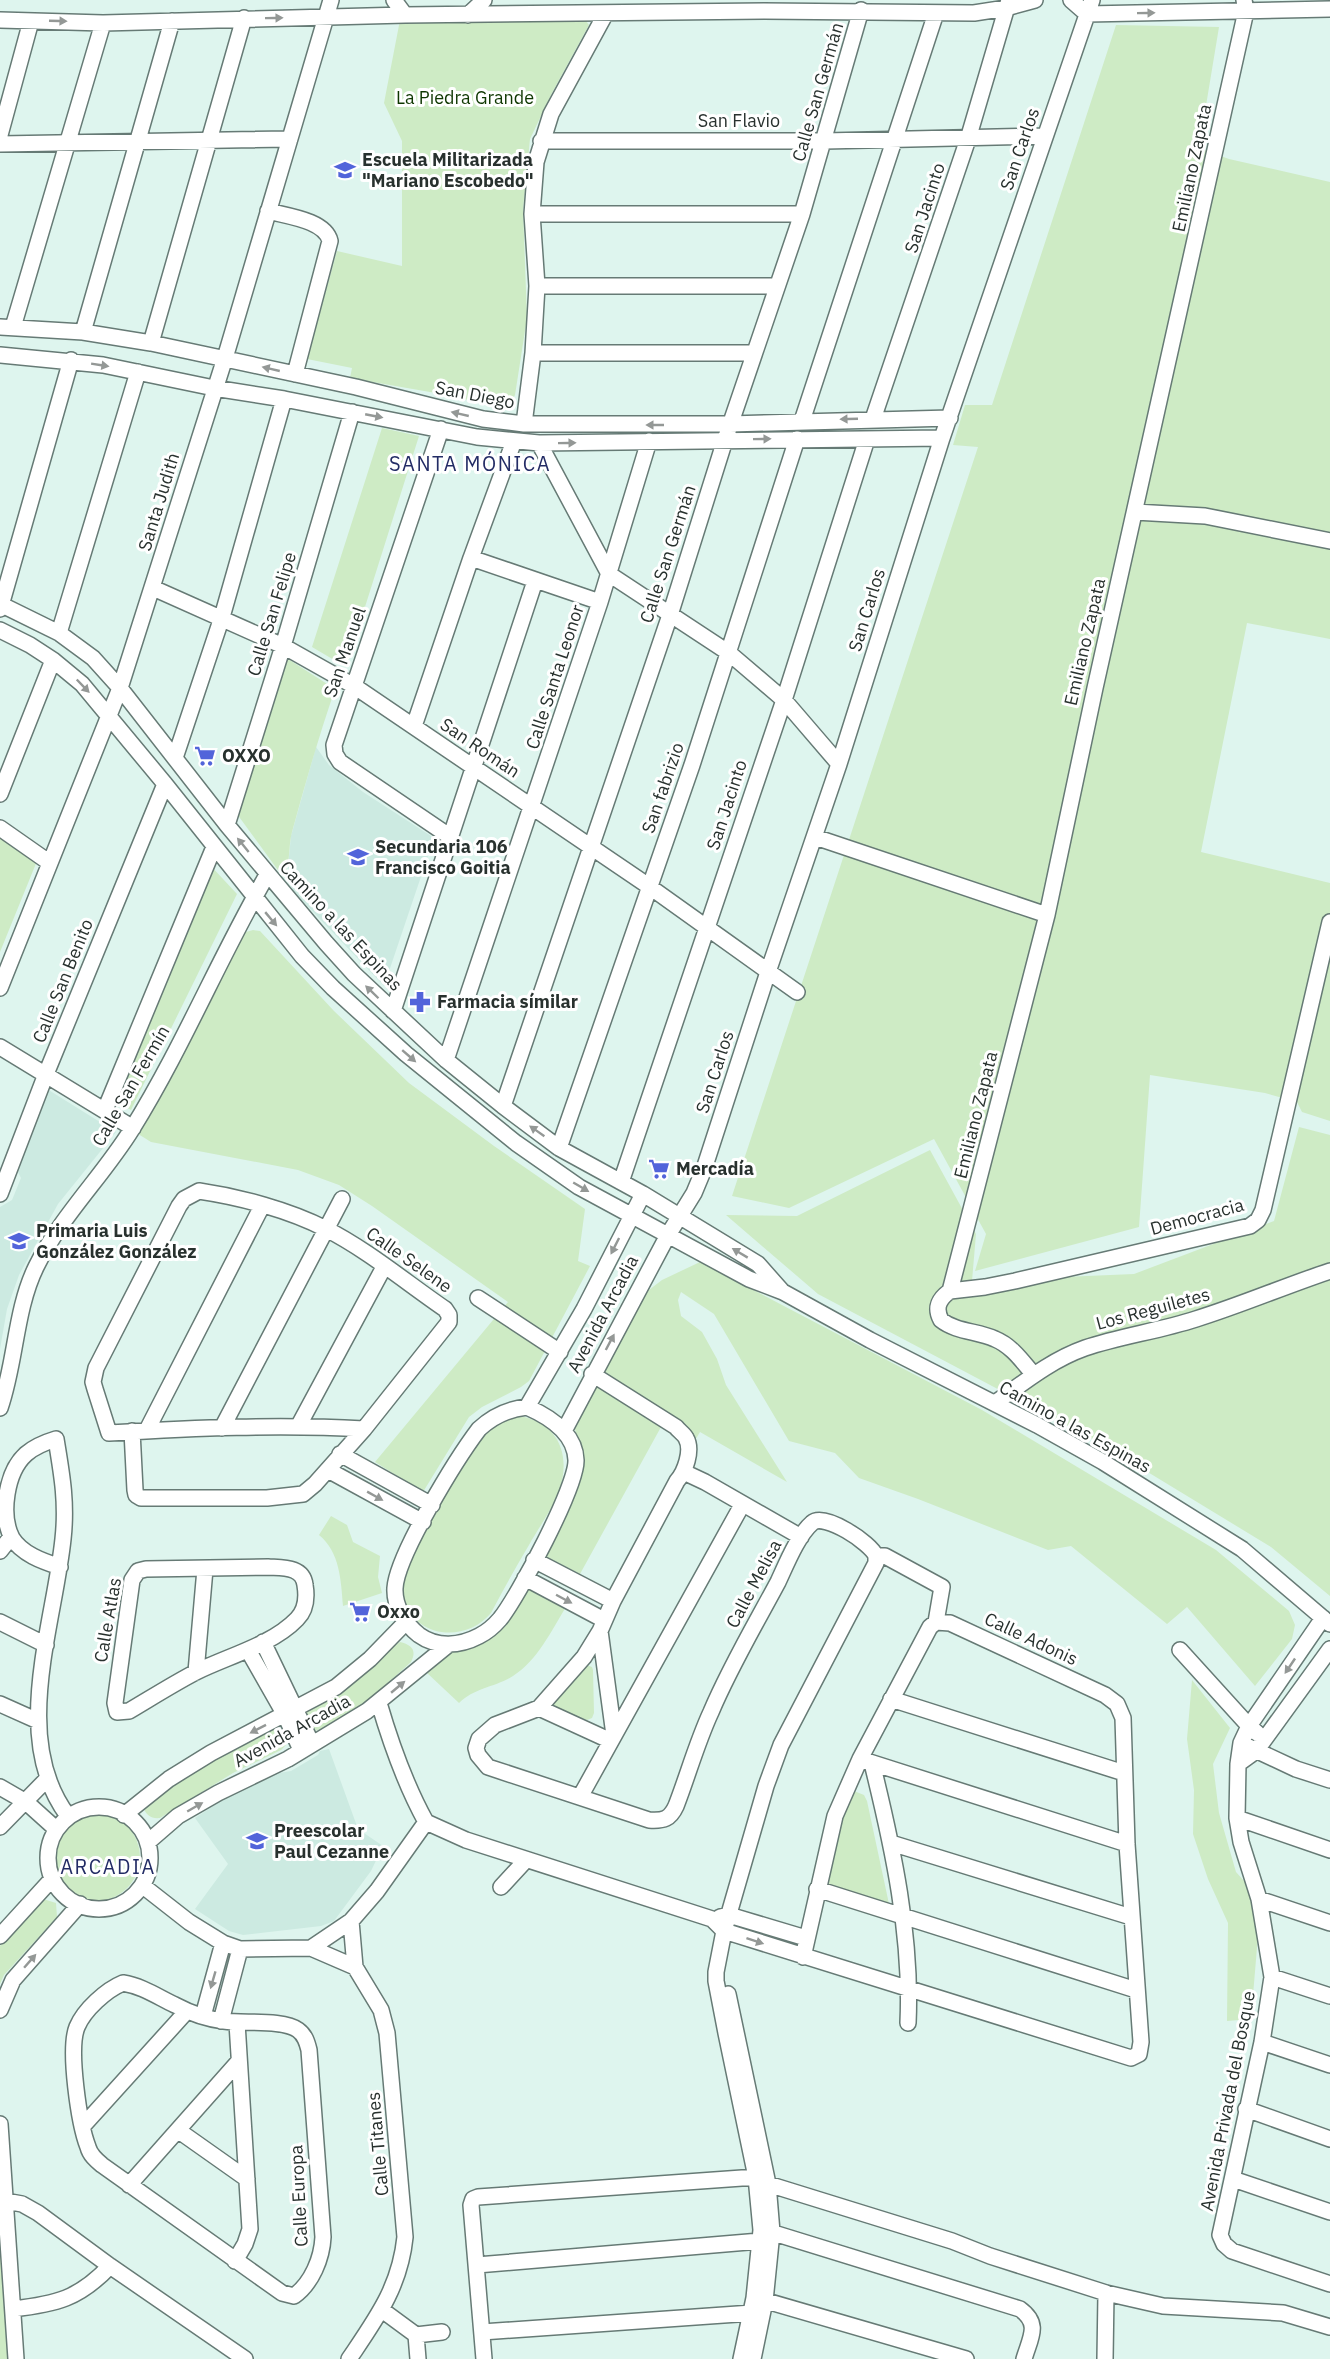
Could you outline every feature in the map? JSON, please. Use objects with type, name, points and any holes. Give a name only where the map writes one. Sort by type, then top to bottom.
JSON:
[{"type":"street","name":"Santa Judith","points":[[0,988],[120,688],[225,358],[331,0]]},
{"type":"street","points":[[394,0],[405,15]]},
{"type":"street","points":[[468,15],[484,0]]},
{"type":"street","points":[[0,20],[103,22],[405,15],[861,10],[974,13],[1035,0]]},
{"type":"street","points":[[1071,0],[1090,7],[1245,6],[1330,9]]},
{"type":"street","name":"San Jacinto","points":[[873,419],[968,138],[1008,4]]},
{"type":"street","name":"Emiliano Zapata","points":[[1034,1375],[1003,1343],[953,1327],[941,1320],[938,1314],[939,1302],[950,1291],[1047,915],[1245,6]]},
{"type":"street","name":"San Carlos","points":[[680,1217],[704,1169],[839,764],[942,438],[1090,7]]},
{"type":"street","name":"Calle San Germán","points":[[502,1106],[670,615],[730,424],[802,214],[825,141],[861,10]]},
{"type":"street","points":[[524,424],[534,353],[537,286],[532,214],[533,186],[541,141],[563,88],[606,13]]},
{"type":"street","points":[[801,421],[896,140],[936,13]]},
{"type":"street","points":[[151,343],[244,18]]},
{"type":"street","points":[[0,135],[31,21]]},
{"type":"street","points":[[83,333],[172,21]]},
{"type":"street","points":[[7,327],[67,144],[103,22]]},
{"type":"street","name":"San Flavio","points":[[541,141],[825,141],[1045,136]]},
{"type":"street","points":[[0,144],[290,139]]},
{"type":"street","points":[[268,211],[312,224],[329,235],[330,241],[295,375]]},
{"type":"street","points":[[532,214],[802,214]]},
{"type":"street","points":[[537,286],[776,286]]},
{"type":"street","name":"San Diego","points":[[7,327],[83,333],[151,343],[356,387],[483,419],[524,424],[730,424],[950,418]]},
{"type":"street","points":[[534,353],[754,353]]},
{"type":"street","points":[[0,357],[71,360],[214,388],[514,441],[540,443],[942,438]]},
{"type":"street","points":[[0,606],[71,360]]},
{"type":"street","points":[[59,633],[138,372]]},
{"type":"street","points":[[175,758],[222,617],[284,399]]},
{"type":"street","name":"Calle San Felipe","points":[[227,825],[352,412]]},
{"type":"street","name":"San Manuel","points":[[441,429],[334,745],[335,754],[340,762],[449,836]]},
{"type":"street","name":"San fabrizio","points":[[560,1148],[729,653],[797,439]]},
{"type":"street","name":"San Jacinto","points":[[621,1182],[708,928],[753,785],[784,700],[867,439]]},
{"type":"street","points":[[414,726],[471,558],[514,441]]},
{"type":"street","name":"Calle Santa Leonor","points":[[446,1060],[600,602],[649,441]]},
{"type":"street","points":[[540,443],[609,574],[729,653],[784,700],[839,764]]},
{"type":"street","points":[[1135,512],[1205,516],[1330,541]]},
{"type":"street","points":[[471,558],[600,602]]},
{"type":"street","points":[[393,1011],[535,581]]},
{"type":"street","name":"San Román","points":[[153,588],[283,646],[354,686],[650,887],[797,992]]},
{"type":"street","name":"Camino a las Espinas","points":[[0,606],[59,633],[93,658],[120,688],[267,875],[354,974],[446,1060],[502,1106],[560,1148],[643,1194],[758,1264],[783,1292]]},
{"type":"street","name":"Camino a las Espinas","points":[[0,630],[54,660],[82,684],[165,784],[254,898],[302,956],[333,988],[471,1108],[547,1166],[748,1279],[783,1292],[1102,1462],[1242,1549],[1327,1621]]},
{"type":"street","points":[[0,794],[54,660]]},
{"type":"street","name":"Calle San Benito","points":[[0,1194],[46,1074],[165,784]]},
{"type":"street","points":[[0,828],[50,863]]},
{"type":"street","points":[[815,837],[1047,915]]},
{"type":"street","points":[[105,1110],[214,847]]},
{"type":"street","name":"Calle San Fermín","points":[[0,1408],[26,1297],[37,1265],[64,1222],[112,1159],[158,1086],[267,875]]},
{"type":"street","name":"Democracia","points":[[950,1291],[985,1287],[1069,1269],[1250,1226],[1258,1220],[1268,1189],[1330,922]]},
{"type":"street","points":[[0,1047],[132,1128]]},
{"type":"street","name":"Calle Selene","points":[[199,1191],[262,1206],[298,1216],[353,1244],[445,1309],[449,1315],[449,1322],[445,1330],[364,1429],[309,1490],[296,1496],[141,1498],[136,1495],[135,1490],[140,1431],[109,1433],[95,1389],[94,1375],[184,1199],[199,1191]]},
{"type":"street","name":"Avenida Arcadia","points":[[527,1407],[560,1352],[643,1194]]},
{"type":"street","points":[[222,1428],[342,1199]]},
{"type":"street","points":[[140,1431],[262,1206]]},
{"type":"street","name":"Avenida Arcadia","points":[[564,1431],[592,1374],[668,1234],[680,1217]]},
{"type":"street","points":[[299,1425],[384,1267]]},
{"type":"street","name":"Los Reguiletes","points":[[995,1403],[1065,1356],[1085,1348],[1197,1319],[1330,1271]]},
{"type":"street","points":[[478,1298],[560,1352]]},
{"type":"street","points":[[592,1374],[686,1436],[689,1451],[683,1474]]},
{"type":"street","points":[[527,1407],[554,1420],[564,1431],[572,1442],[577,1459],[570,1489],[525,1578],[501,1618],[491,1628],[466,1642],[448,1645],[432,1642],[421,1636],[406,1622],[396,1603],[394,1591],[396,1575],[432,1505],[479,1429],[489,1420],[512,1408],[527,1407]]},
{"type":"street","points":[[140,1431],[299,1425],[364,1429]]},
{"type":"street","points":[[60,1567],[31,1555],[11,1537],[5,1505],[12,1475],[27,1454],[56,1439],[64,1477],[64,1510],[60,1567],[46,1645],[38,1721],[48,1779],[59,1804],[68,1816]]},
{"type":"street","points":[[340,1454],[432,1505]]},
{"type":"street","points":[[328,1470],[423,1522]]},
{"type":"street","name":"Calle Melisa","points":[[683,1474],[696,1477],[801,1538],[726,1678],[710,1714],[676,1806],[668,1818],[662,1821],[649,1820],[488,1767],[477,1755],[476,1748],[479,1739],[495,1725],[539,1708],[571,1673],[602,1625],[677,1481],[683,1474]]},
{"type":"street","points":[[580,1797],[742,1505]]},
{"type":"street","points":[[801,1538],[812,1522],[825,1520],[869,1545],[876,1559]]},
{"type":"street","points":[[0,1551],[11,1537]]},
{"type":"street","points":[[750,2358],[764,2234],[762,2181],[716,1982],[719,1960],[724,1931],[766,1785],[781,1745],[876,1559],[885,1556],[942,1587],[936,1622],[930,1627],[891,1699],[866,1761],[835,1816],[803,1957]]},
{"type":"street","points":[[534,1560],[613,1601]]},
{"type":"street","name":"Calle Atlas","points":[[286,1568],[302,1575],[305,1581],[306,1595],[303,1610],[297,1618],[263,1642],[196,1672],[129,1711],[119,1713],[115,1710],[123,1639],[134,1575],[146,1569],[205,1569],[286,1568]]},
{"type":"street","points":[[196,1672],[205,1569]]},
{"type":"street","points":[[525,1578],[602,1625],[612,1738]]},
{"type":"street","name":"Avenida Privada del Bosque","points":[[1327,1621],[1249,1726],[1241,1743],[1238,1764],[1237,1818],[1241,1842],[1259,1899],[1272,1977],[1262,2042],[1220,2235],[1224,2244],[1232,2251],[1330,2284]]},
{"type":"street","points":[[0,1622],[46,1645]]},
{"type":"street","name":"Avenida Arcadia","points":[[124,1815],[178,1773],[211,1753],[336,1687],[383,1647],[406,1622]]},
{"type":"street","name":"Calle Adonis","points":[[910,1988],[1124,2057],[1131,2058],[1139,2054],[1141,2042],[1131,1917],[1123,1718],[1118,1704],[1105,1695],[950,1623],[936,1622]]},
{"type":"street","points":[[263,1642],[306,1747]]},
{"type":"street","name":"Avenida Arcadia","points":[[148,1842],[185,1812],[306,1747],[379,1703],[448,1645]]},
{"type":"street","points":[[1238,1764],[1260,1744],[1330,1648]]},
{"type":"street","points":[[248,1650],[290,1712]]},
{"type":"street","points":[[1180,1650],[1249,1726],[1260,1744],[1296,1769],[1330,1780]]},
{"type":"street","points":[[609,1692],[634,1702]]},
{"type":"street","points":[[891,1699],[1124,1773]]},
{"type":"street","points":[[379,1703],[397,1759],[426,1822],[466,1840],[712,1919],[724,1931],[910,1988]]},
{"type":"street","points":[[0,1704],[38,1721]]},
{"type":"street","points":[[539,1708],[612,1738]]},
{"type":"street","points":[[1241,1743],[1260,1744]]},
{"type":"street","points":[[866,1761],[891,1843],[903,1917],[910,1988],[908,2023]]},
{"type":"street","points":[[866,1761],[1127,1844]]},
{"type":"street","points":[[0,1827],[48,1779]]},
{"type":"street","points":[[0,1787],[26,1802],[56,1829]]},
{"type":"street","points":[[89,1808],[104,1808],[124,1815],[142,1830],[148,1842],[148,1871],[143,1886],[134,1897],[113,1907],[92,1908],[80,1905],[57,1888],[51,1880],[48,1857],[50,1843],[56,1829],[68,1816],[89,1808]]},
{"type":"street","points":[[1237,1818],[1330,1850]]},
{"type":"street","points":[[311,1948],[351,1921],[376,1891],[426,1822]]},
{"type":"street","points":[[891,1843],[1131,1917]]},
{"type":"street","points":[[501,1887],[526,1860]]},
{"type":"street","points":[[0,1936],[51,1880]]},
{"type":"street","points":[[143,1886],[189,1922],[223,1943],[240,1949],[311,1948],[355,1968],[351,1921]]},
{"type":"street","points":[[817,1889],[1136,1990]]},
{"type":"street","points":[[1259,1899],[1330,1923]]},
{"type":"street","points":[[0,2010],[13,1980],[80,1905]]},
{"type":"street","points":[[712,1919],[729,1915],[806,1938]]},
{"type":"street","points":[[203,2016],[223,1943]]},
{"type":"street","points":[[221,2021],[240,1949]]},
{"type":"street","name":"Calle Titanes","points":[[349,2359],[382,2310],[399,2276],[405,2237],[387,2033],[374,1995],[355,1968]]},
{"type":"street","points":[[1272,1977],[1330,1996]]},
{"type":"street","name":"Calle Europa","points":[[123,1983],[148,1991],[187,2011],[221,2021],[288,2025],[297,2029],[305,2038],[309,2050],[323,2237],[321,2254],[314,2271],[294,2296],[282,2293],[235,2261],[129,2185],[94,2158],[88,2149],[78,2105],[74,2048],[75,2033],[83,2015],[116,1986],[123,1983]]},
{"type":"street","points":[[82,2127],[187,2011]]},
{"type":"street","points":[[235,2261],[245,2244],[250,2229],[237,2023]]},
{"type":"street","points":[[1262,2042],[1330,2065]]},
{"type":"street","points":[[129,2185],[239,2061]]},
{"type":"street","points":[[1246,2109],[1330,2139]]},
{"type":"street","points":[[0,2124],[2,2200],[16,2359]]},
{"type":"street","points":[[179,2131],[248,2179]]},
{"type":"street","points":[[1233,2179],[1330,2212]]},
{"type":"street","points":[[484,2359],[471,2205],[473,2199],[762,2181],[1106,2293],[1163,2306],[1283,2313],[1330,2327]]},
{"type":"street","points":[[2,2200],[22,2204],[38,2213],[110,2266],[245,2359]]},
{"type":"street","points":[[477,2265],[764,2234],[1020,2309],[1030,2317],[1033,2326],[1024,2359]]},
{"type":"street","points":[[13,2308],[48,2305],[68,2299],[96,2281],[110,2266]]},
{"type":"street","points":[[1105,2359],[1106,2293]]},
{"type":"street","points":[[482,2332],[757,2304],[957,2358]]},
{"type":"street","points":[[382,2310],[416,2335],[442,2332]]},
{"type":"street","points":[[416,2335],[418,2359]]},
{"type":"shaded area","name":"Secundaria 106 Francisco Goitia","points":[[316,747],[329,765],[363,792],[431,836],[432,844],[384,986],[294,892],[287,877],[291,836]]},
{"type":"shaded area","name":"Primaria Luis González González","points":[[47,1089],[116,1132],[58,1204],[19,1275],[7,1309],[0,1349],[0,1207],[12,1200],[21,1178],[16,1168]]},
{"type":"shaded area","name":"Preescolar Paul Cezanne","points":[[329,1749],[358,1829],[383,1846],[371,1871],[334,1921],[321,1926],[243,1935],[229,1931],[195,1909],[228,1864],[195,1818],[237,1790],[273,1774],[291,1771],[318,1755],[320,1751]]},
{"type":"green space","name":"La Piedra Grande","points":[[400,20],[586,21],[589,25],[530,139],[523,209],[527,318],[515,395],[507,409],[447,395],[350,378],[352,368],[307,359],[337,251],[402,266],[402,141],[384,103]]},
{"type":"green space","points":[[1116,25],[1219,27],[1199,148],[1229,159],[1330,182],[1330,639],[1247,623],[1201,852],[1330,883],[1330,1121],[1302,1112],[1297,1102],[1265,1093],[1150,1075],[1139,1227],[975,1271],[986,1234],[934,1139],[789,1208],[732,1196],[978,447],[953,445],[965,405],[992,405]]},
{"type":"green space","points":[[382,428],[419,436],[346,667],[312,647]]},
{"type":"green space","points":[[288,659],[335,689],[297,814],[283,877],[237,814],[280,662]]},
{"type":"green space","points":[[0,838],[37,861],[0,952]]},
{"type":"green space","points":[[210,865],[237,894],[131,1110],[115,1101]]},
{"type":"green space","points":[[253,930],[260,931],[334,1011],[409,1083],[585,1209],[578,1261],[590,1266],[529,1381],[482,1407],[469,1417],[423,1492],[375,1462],[508,1302],[339,1185],[298,1170],[151,1142],[135,1132],[239,934]]},
{"type":"green space","points":[[1299,1127],[1330,1135],[1330,1596],[1271,1547],[1100,1443],[818,1294],[726,1215],[797,1216],[930,1150],[976,1234],[972,1281],[1134,1274],[1274,1221]]},
{"type":"green space","points":[[700,1262],[982,1410],[1216,1550],[1289,1611],[1295,1625],[1292,1639],[1255,1686],[1187,1607],[1167,1624],[1071,1546],[1048,1550],[859,1478],[835,1453],[789,1441],[714,1314],[681,1292],[678,1300],[681,1316],[702,1332],[717,1359],[726,1385],[787,1482],[700,1432],[694,1442],[661,1427],[580,1574],[543,1555],[582,1476],[584,1462],[573,1422],[645,1293],[662,1280]]},
{"type":"green space","points":[[519,1416],[543,1425],[558,1441],[564,1463],[560,1488],[550,1510],[491,1613],[481,1623],[468,1629],[442,1632],[430,1629],[418,1622],[409,1612],[401,1588],[404,1570],[478,1434],[507,1417]]},
{"type":"green space","points":[[331,1516],[347,1525],[353,1542],[380,1556],[378,1577],[382,1593],[343,1606],[340,1577],[335,1558],[319,1535]]},
{"type":"green space","points":[[525,1587],[566,1607],[530,1662],[513,1676],[471,1694],[459,1703],[426,1672],[446,1654],[485,1641],[497,1633],[511,1614]]},
{"type":"green space","points":[[400,1642],[412,1649],[411,1662],[364,1704],[335,1723],[311,1731],[303,1715],[358,1679]]},
{"type":"green space","points":[[584,1664],[592,1667],[593,1670],[594,1713],[592,1718],[587,1720],[551,1707],[552,1702]]},
{"type":"green space","points":[[1192,1680],[1230,1728],[1213,1764],[1219,1813],[1236,1872],[1261,1900],[1251,2019],[1227,2021],[1228,1923],[1208,1879],[1193,1834],[1194,1790],[1187,1739]]},
{"type":"green space","points":[[273,1728],[278,1728],[287,1735],[286,1745],[281,1750],[233,1773],[160,1818],[151,1817],[146,1812],[143,1807],[186,1773]]},
{"type":"green space","points":[[854,1791],[864,1795],[867,1801],[889,1904],[821,1882],[850,1792]]},
{"type":"green space","points":[[96,1813],[113,1816],[127,1826],[137,1840],[140,1857],[137,1874],[127,1888],[113,1898],[96,1901],[79,1898],[65,1888],[55,1874],[52,1857],[55,1840],[65,1826],[79,1816]]},
{"type":"green space","points":[[43,1899],[56,1903],[57,1917],[4,1975],[0,1984],[0,1946]]},
{"type":"green space","points":[[0,2237],[1,2240],[8,2359],[0,2359]]},
{"type":"place","name":"Escuela Militarizada \"Mariano Escobedo\"","points":[[345,170]]},
{"type":"place","name":"OXXO","points":[[205,756]]},
{"type":"place","name":"Secundaria 106 Francisco Goitia","points":[[358,857]]},
{"type":"place","name":"Farmacia símilar","points":[[420,1002]]},
{"type":"place","name":"Mercadía","points":[[659,1169]]},
{"type":"place","name":"Primaria Luis González González","points":[[19,1241]]},
{"type":"place","name":"Oxxo","points":[[360,1612]]},
{"type":"place","name":"Preescolar Paul Cezanne","points":[[257,1841]]},
{"type":"district","name":"SANTA MÓNICA","points":[[470,464]]},
{"type":"district","name":"ARCADIA","points":[[108,1867]]}]
